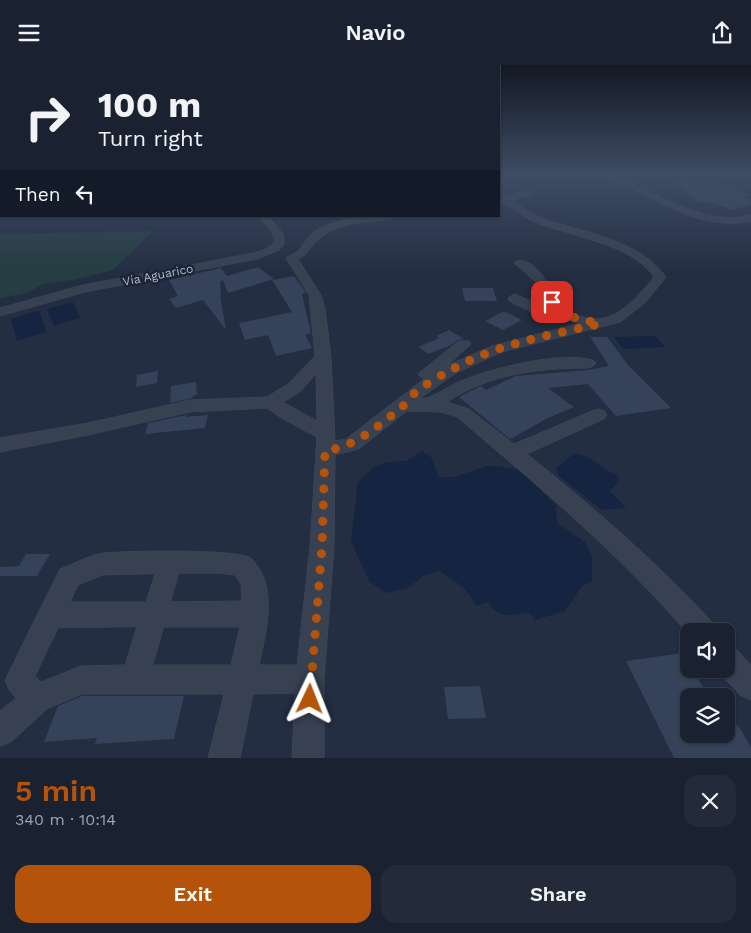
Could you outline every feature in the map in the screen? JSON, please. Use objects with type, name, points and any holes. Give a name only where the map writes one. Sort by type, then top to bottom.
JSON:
[{"type":"street","points":[[272,402],[326,443],[338,449],[352,444],[417,401],[450,370],[497,349],[600,324],[631,310],[649,293],[660,277],[658,272],[640,258],[614,245],[526,215],[513,206]]},
{"type":"street","points":[[680,206],[704,217],[728,223],[740,222],[751,217]]},
{"type":"street","name":"Vía Aguarico","points":[[0,312],[83,289],[257,256],[272,251],[278,247],[281,240],[280,234],[264,217]]},
{"type":"street","points":[[308,758],[310,679],[322,547],[326,443],[323,357],[315,295],[292,258],[302,254],[306,243],[325,229],[388,217]]},
{"type":"street","points":[[520,263],[541,280],[556,313]]},
{"type":"street","points":[[514,298],[537,309],[600,324]]},
{"type":"street","points":[[417,401],[428,373],[464,344]]},
{"type":"street","points":[[0,445],[88,429],[181,408],[272,402],[294,387],[323,357]]},
{"type":"street","points":[[417,401],[473,381],[542,365],[588,363]]},
{"type":"street","points":[[417,401],[453,408],[463,413],[609,533],[696,623]]},
{"type":"street","points":[[511,453],[598,415]]},
{"type":"street","points":[[37,699],[19,680],[68,577],[102,564],[218,562],[242,565],[253,581],[256,614],[224,758]]},
{"type":"street","points":[[135,679],[170,563]]},
{"type":"street","points":[[50,615],[256,614]]},
{"type":"street","points":[[735,669],[751,686]]},
{"type":"street","points":[[0,731],[37,699],[81,680],[310,679]]},
{"type":"green space","points":[[153,231],[113,270],[73,280],[43,284],[27,293],[0,298],[0,234]]},
{"type":"water","points":[[73,302],[80,318],[54,326],[47,309]]},
{"type":"water","points":[[39,311],[47,332],[17,341],[11,319]]},
{"type":"water","points":[[655,336],[665,347],[623,349],[614,337]]},
{"type":"water","points":[[422,451],[431,457],[439,477],[454,477],[487,466],[520,470],[556,505],[557,523],[585,542],[592,556],[592,582],[582,586],[565,611],[535,620],[530,613],[502,614],[492,608],[487,602],[476,606],[465,590],[439,571],[423,576],[408,588],[386,593],[369,581],[351,541],[358,482],[375,466],[387,462],[406,461]]},
{"type":"water","points":[[573,454],[590,458],[605,469],[616,474],[620,480],[610,491],[626,508],[602,510],[558,475],[556,469]]},
{"type":"building","points":[[722,206],[744,206],[734,210]]},
{"type":"building","points":[[258,267],[274,279],[228,293],[223,280],[220,281],[220,295],[226,330],[203,300],[176,308],[169,299],[178,296],[169,280],[221,268],[227,276]]},
{"type":"building","points":[[294,276],[306,293],[302,294],[311,333],[305,335],[312,348],[276,356],[268,335],[245,340],[239,323],[292,312],[272,280]]},
{"type":"building","points":[[462,288],[493,288],[497,301],[465,301]]},
{"type":"building","points":[[504,311],[522,320],[503,330],[485,321]]},
{"type":"building","points":[[449,330],[464,339],[429,354],[418,347],[439,338],[436,336]]},
{"type":"building","points":[[590,337],[607,337],[628,365],[671,408],[616,416],[588,384],[548,388],[574,407],[548,418],[510,439],[459,397],[481,386],[486,390],[515,376],[588,370],[609,366]]},
{"type":"building","points":[[158,371],[157,383],[136,387],[137,375]]},
{"type":"building","points":[[196,382],[197,395],[170,403],[171,386]]},
{"type":"building","points":[[187,415],[186,417],[208,415],[205,428],[145,434],[148,423]]},
{"type":"building","points":[[26,554],[50,554],[37,576],[0,576],[0,567],[19,566]]},
{"type":"building","points":[[680,653],[680,678],[697,678],[703,688],[680,688],[680,743],[735,743],[735,726],[738,725],[751,747],[751,758],[674,758],[626,661]]},
{"type":"building","points":[[480,686],[486,718],[448,719],[444,687]]},
{"type":"building","points":[[82,696],[184,696],[174,739],[95,744],[97,738],[44,742],[58,706]]},
{"type":"route","points":[[310,699],[310,679],[322,547],[325,451],[352,444],[403,405],[416,392],[450,370],[471,360],[497,349],[543,336],[600,324],[556,313],[552,302]]}]
